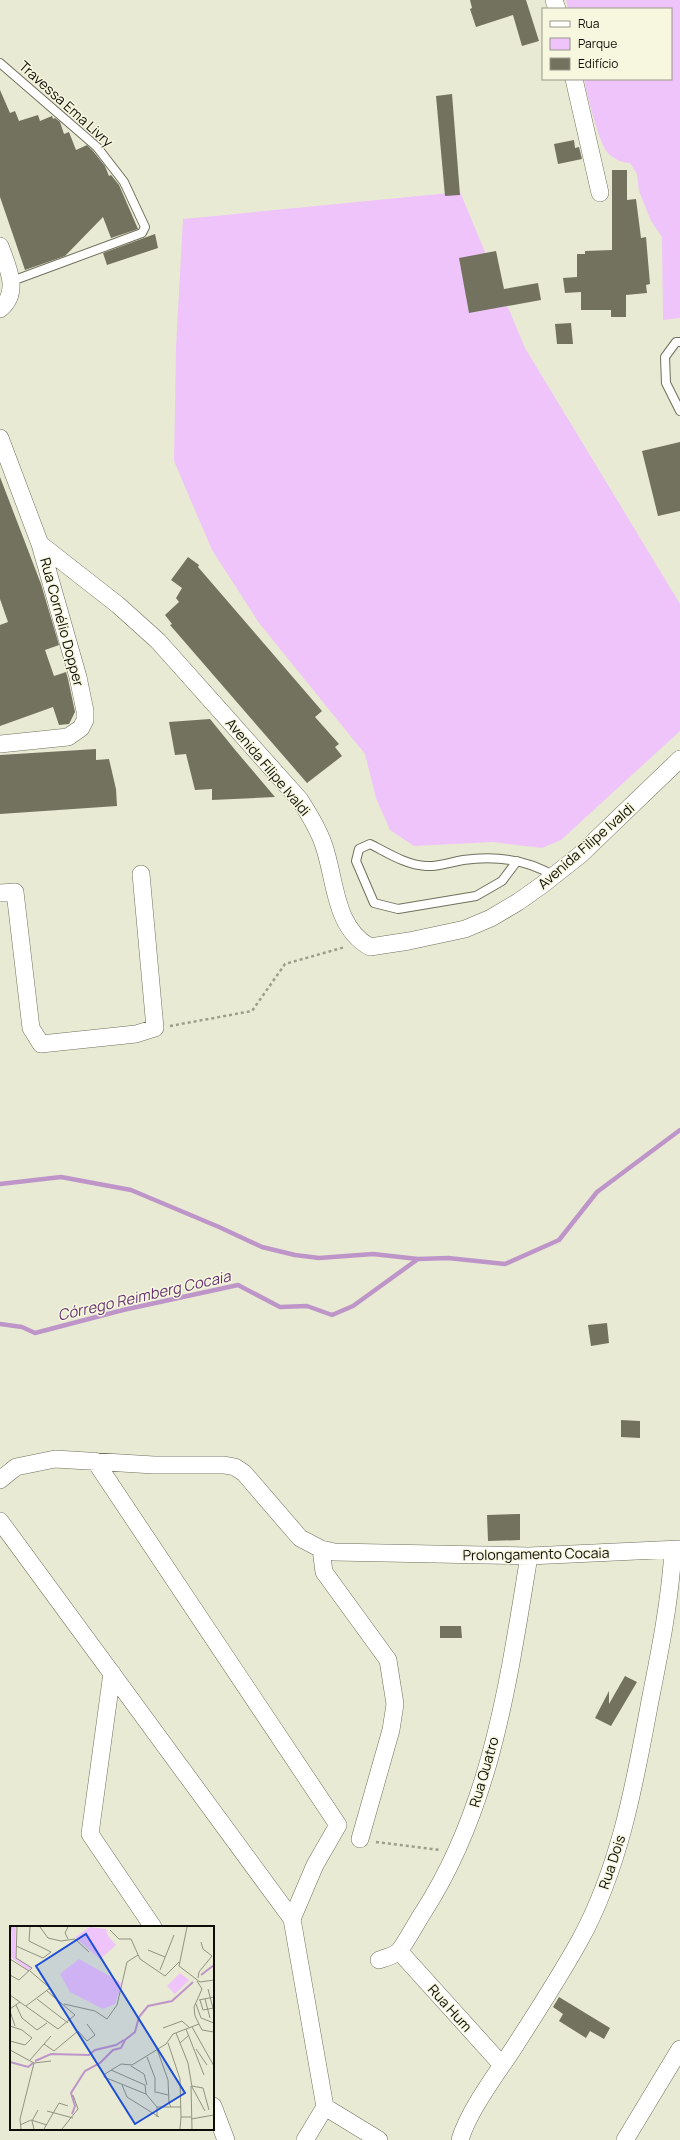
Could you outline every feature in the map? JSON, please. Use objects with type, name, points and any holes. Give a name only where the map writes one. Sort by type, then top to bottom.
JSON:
[{"type":"street","points":[[574,80],[600,193]]},
{"type":"street","points":[[0,246],[12,281],[8,300],[0,308]]},
{"type":"street","name":"Rua Cornélio Dopper","points":[[0,438],[40,544],[78,677],[85,711],[81,728],[68,737],[0,744]]},
{"type":"street","name":"Avenida Filipe Ivaldi","points":[[40,544],[113,601],[158,641],[300,800],[324,845],[338,900],[347,924],[363,943],[374,947],[464,929],[511,906],[554,876],[580,855],[680,759]]},
{"type":"street","points":[[0,893],[15,892],[32,1028],[41,1044],[136,1034],[155,1028],[141,874]]},
{"type":"street","name":"Prolongamento Cocaia","points":[[0,1480],[16,1467],[55,1459],[154,1465],[224,1465],[235,1467],[244,1473],[300,1538],[321,1549],[334,1552],[529,1556],[676,1550]]},
{"type":"street","points":[[95,1461],[338,1825],[315,1865],[292,1919]]},
{"type":"street","points":[[0,1521],[292,1919],[324,2107],[305,2140]]},
{"type":"street","points":[[321,1549],[324,1572],[388,1660],[394,1704],[391,1730],[360,1839]]},
{"type":"street","name":"Rua Dois","points":[[460,2140],[472,2115],[596,1910],[617,1847],[643,1739],[661,1643],[676,1550]]},
{"type":"street","name":"Rua Quatro","points":[[399,1952],[444,1879],[472,1814],[492,1752],[506,1692],[529,1556]]},
{"type":"street","points":[[112,1673],[90,1834],[152,1926]]},
{"type":"street","points":[[379,1960],[399,1952]]},
{"type":"street","name":"Rua Hum","points":[[399,1952],[502,2065]]},
{"type":"street","points":[[624,2140],[680,2049]]},
{"type":"street","points":[[324,2107],[379,2140]]},
{"type":"street","points":[[214,2109],[226,2140]]},
{"type":"lane","name":"Travessa Ema Livry","points":[[0,63],[97,146],[124,182],[145,227],[142,233],[12,281]]},
{"type":"lane","points":[[680,342],[676,342],[665,357],[666,383],[680,411]]},
{"type":"lane","points":[[517,861],[502,882],[476,896],[398,909],[374,903],[356,861],[359,848],[370,844],[404,862],[427,866],[465,860],[503,858],[517,861],[541,868],[554,876]]},
{"type":"path","points":[[155,1028],[252,1011],[285,964],[363,943]]},
{"type":"path","points":[[360,1839],[455,1851]]},
{"type":"green space","points":[[566,0],[680,0],[680,318],[663,320],[662,237],[651,221],[639,191],[637,174],[630,163],[615,159],[608,153],[601,140],[584,80],[672,80],[672,8],[568,8]]},
{"type":"green space","points":[[460,192],[525,348],[680,604],[680,731],[561,840],[542,848],[492,842],[414,846],[390,830],[376,798],[365,754],[259,623],[212,550],[174,461],[176,348],[183,219]]},
{"type":"building","points":[[470,0],[526,0],[539,41],[522,46],[513,15],[476,27],[470,9],[472,8]]},
{"type":"building","points":[[0,90],[10,113],[15,111],[19,121],[38,115],[40,121],[52,116],[53,119],[55,118],[60,122],[64,134],[69,132],[76,150],[87,145],[93,151],[105,166],[109,176],[111,175],[119,185],[138,229],[111,238],[103,217],[65,256],[25,270],[0,197]]},
{"type":"building","points":[[452,94],[460,195],[445,196],[436,96]]},
{"type":"building","points":[[574,140],[575,148],[579,147],[582,159],[558,164],[554,144]]},
{"type":"building","points":[[612,170],[627,170],[627,200],[636,199],[641,238],[646,237],[650,284],[646,285],[647,293],[626,295],[626,317],[611,317],[611,310],[581,310],[581,292],[565,293],[563,278],[577,277],[577,254],[585,254],[585,251],[612,250]]},
{"type":"building","points":[[155,234],[158,248],[107,265],[103,253]]},
{"type":"building","points":[[496,251],[504,289],[538,283],[541,300],[469,313],[459,258]]},
{"type":"building","points":[[571,323],[573,344],[557,344],[555,324]]},
{"type":"building","points":[[680,442],[680,511],[658,516],[642,451]]},
{"type":"building","points":[[0,477],[41,584],[59,645],[45,650],[54,676],[66,672],[75,712],[69,724],[59,725],[53,707],[0,726],[0,625],[8,622],[0,599]]},
{"type":"building","points":[[188,557],[199,565],[198,567],[322,711],[315,717],[339,744],[335,747],[342,756],[307,783],[170,625],[172,624],[165,615],[179,602],[176,598],[182,588],[171,580]]},
{"type":"building","points":[[210,719],[275,797],[212,800],[212,789],[195,790],[186,754],[175,755],[169,722]]},
{"type":"building","points":[[96,749],[96,760],[109,759],[116,789],[117,806],[0,814],[0,755]]},
{"type":"building","points":[[607,1323],[609,1343],[591,1346],[588,1325]]},
{"type":"building","points":[[621,1420],[640,1421],[640,1438],[621,1437]]},
{"type":"building","points":[[520,1514],[520,1540],[488,1541],[487,1515]]},
{"type":"building","points":[[440,1626],[461,1626],[462,1638],[440,1638]]},
{"type":"building","points":[[625,1676],[637,1682],[611,1726],[595,1718],[609,1691],[609,1704]]},
{"type":"building","points":[[559,1997],[610,2028],[604,2039],[590,2031],[586,2038],[559,2021],[563,2014],[553,2007]]},
{"type":"waterway","name":"Córrego Reimberg Cocaia","points":[[0,1324],[22,1327],[35,1333],[123,1310],[238,1285],[280,1307],[307,1306],[332,1315],[353,1306],[418,1259],[448,1258],[505,1264],[559,1240],[597,1192],[680,1130]]},
{"type":"waterway","points":[[0,1184],[61,1177],[131,1190],[262,1247],[295,1255],[319,1258],[373,1254],[418,1259]]}]
